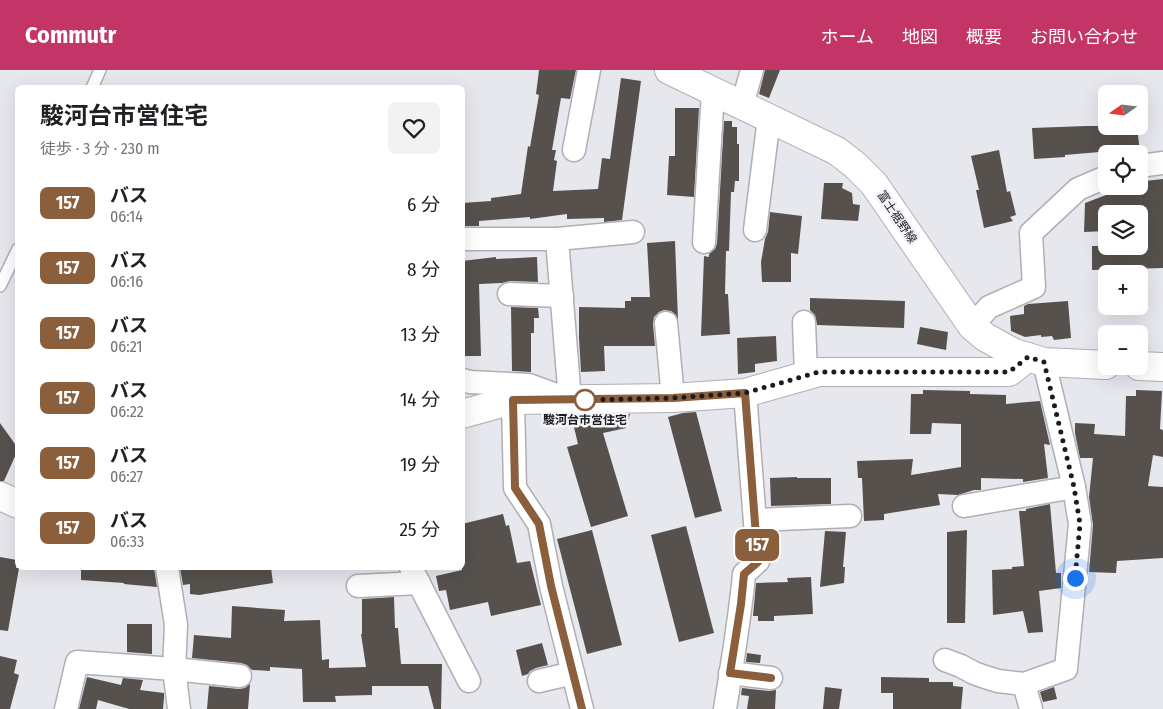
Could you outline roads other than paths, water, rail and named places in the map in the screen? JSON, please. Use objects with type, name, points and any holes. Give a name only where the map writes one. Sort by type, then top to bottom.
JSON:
[{"type":"street","points":[[574,150],[589,70]]},
{"type":"street","name":"富士裾野線","points":[[669,70],[837,151],[855,165],[874,184],[972,326],[985,337],[1014,353],[1036,360],[1098,364]]},
{"type":"street","points":[[742,105],[752,70]]},
{"type":"street","points":[[704,242],[713,91]]},
{"type":"street","points":[[756,230],[770,118]]},
{"type":"street","points":[[1148,165],[1163,163]]},
{"type":"street","points":[[972,326],[989,307],[1034,287],[1031,233],[1078,189],[1098,180]]},
{"type":"street","points":[[465,239],[557,239],[633,232]]},
{"type":"street","points":[[557,239],[570,400]]},
{"type":"street","points":[[509,294],[562,296]]},
{"type":"street","points":[[666,322],[673,398]]},
{"type":"street","points":[[804,322],[806,375]]},
{"type":"street","points":[[465,413],[513,400],[673,398],[745,393],[819,372],[1009,372],[1036,360],[1074,487],[1080,524],[1066,668],[1024,684],[998,681],[945,660]]},
{"type":"street","points":[[1148,366],[1163,367]]},
{"type":"street","points":[[465,381],[529,385],[570,400]]},
{"type":"street","points":[[725,709],[744,574],[758,562],[745,393]]},
{"type":"street","points":[[513,400],[515,488],[539,524],[551,586],[582,709]]},
{"type":"street","points":[[964,506],[1074,487]]},
{"type":"street","points":[[0,496],[15,503]]},
{"type":"street","points":[[755,520],[850,516]]},
{"type":"street","points":[[167,570],[176,625],[174,669],[180,709]]},
{"type":"street","points":[[358,586],[415,575],[470,681]]},
{"type":"street","points":[[66,709],[77,662],[240,676]]},
{"type":"street","points":[[539,681],[573,673]]},
{"type":"street","points":[[730,673],[771,678]]},
{"type":"street","points":[[1024,684],[1031,709]]},
{"type":"lane","points":[[93,85],[100,70]]},
{"type":"lane","points":[[0,286],[15,254]]},
{"type":"place","name":"駿河台市営住宅","points":[[585,400]]}]
